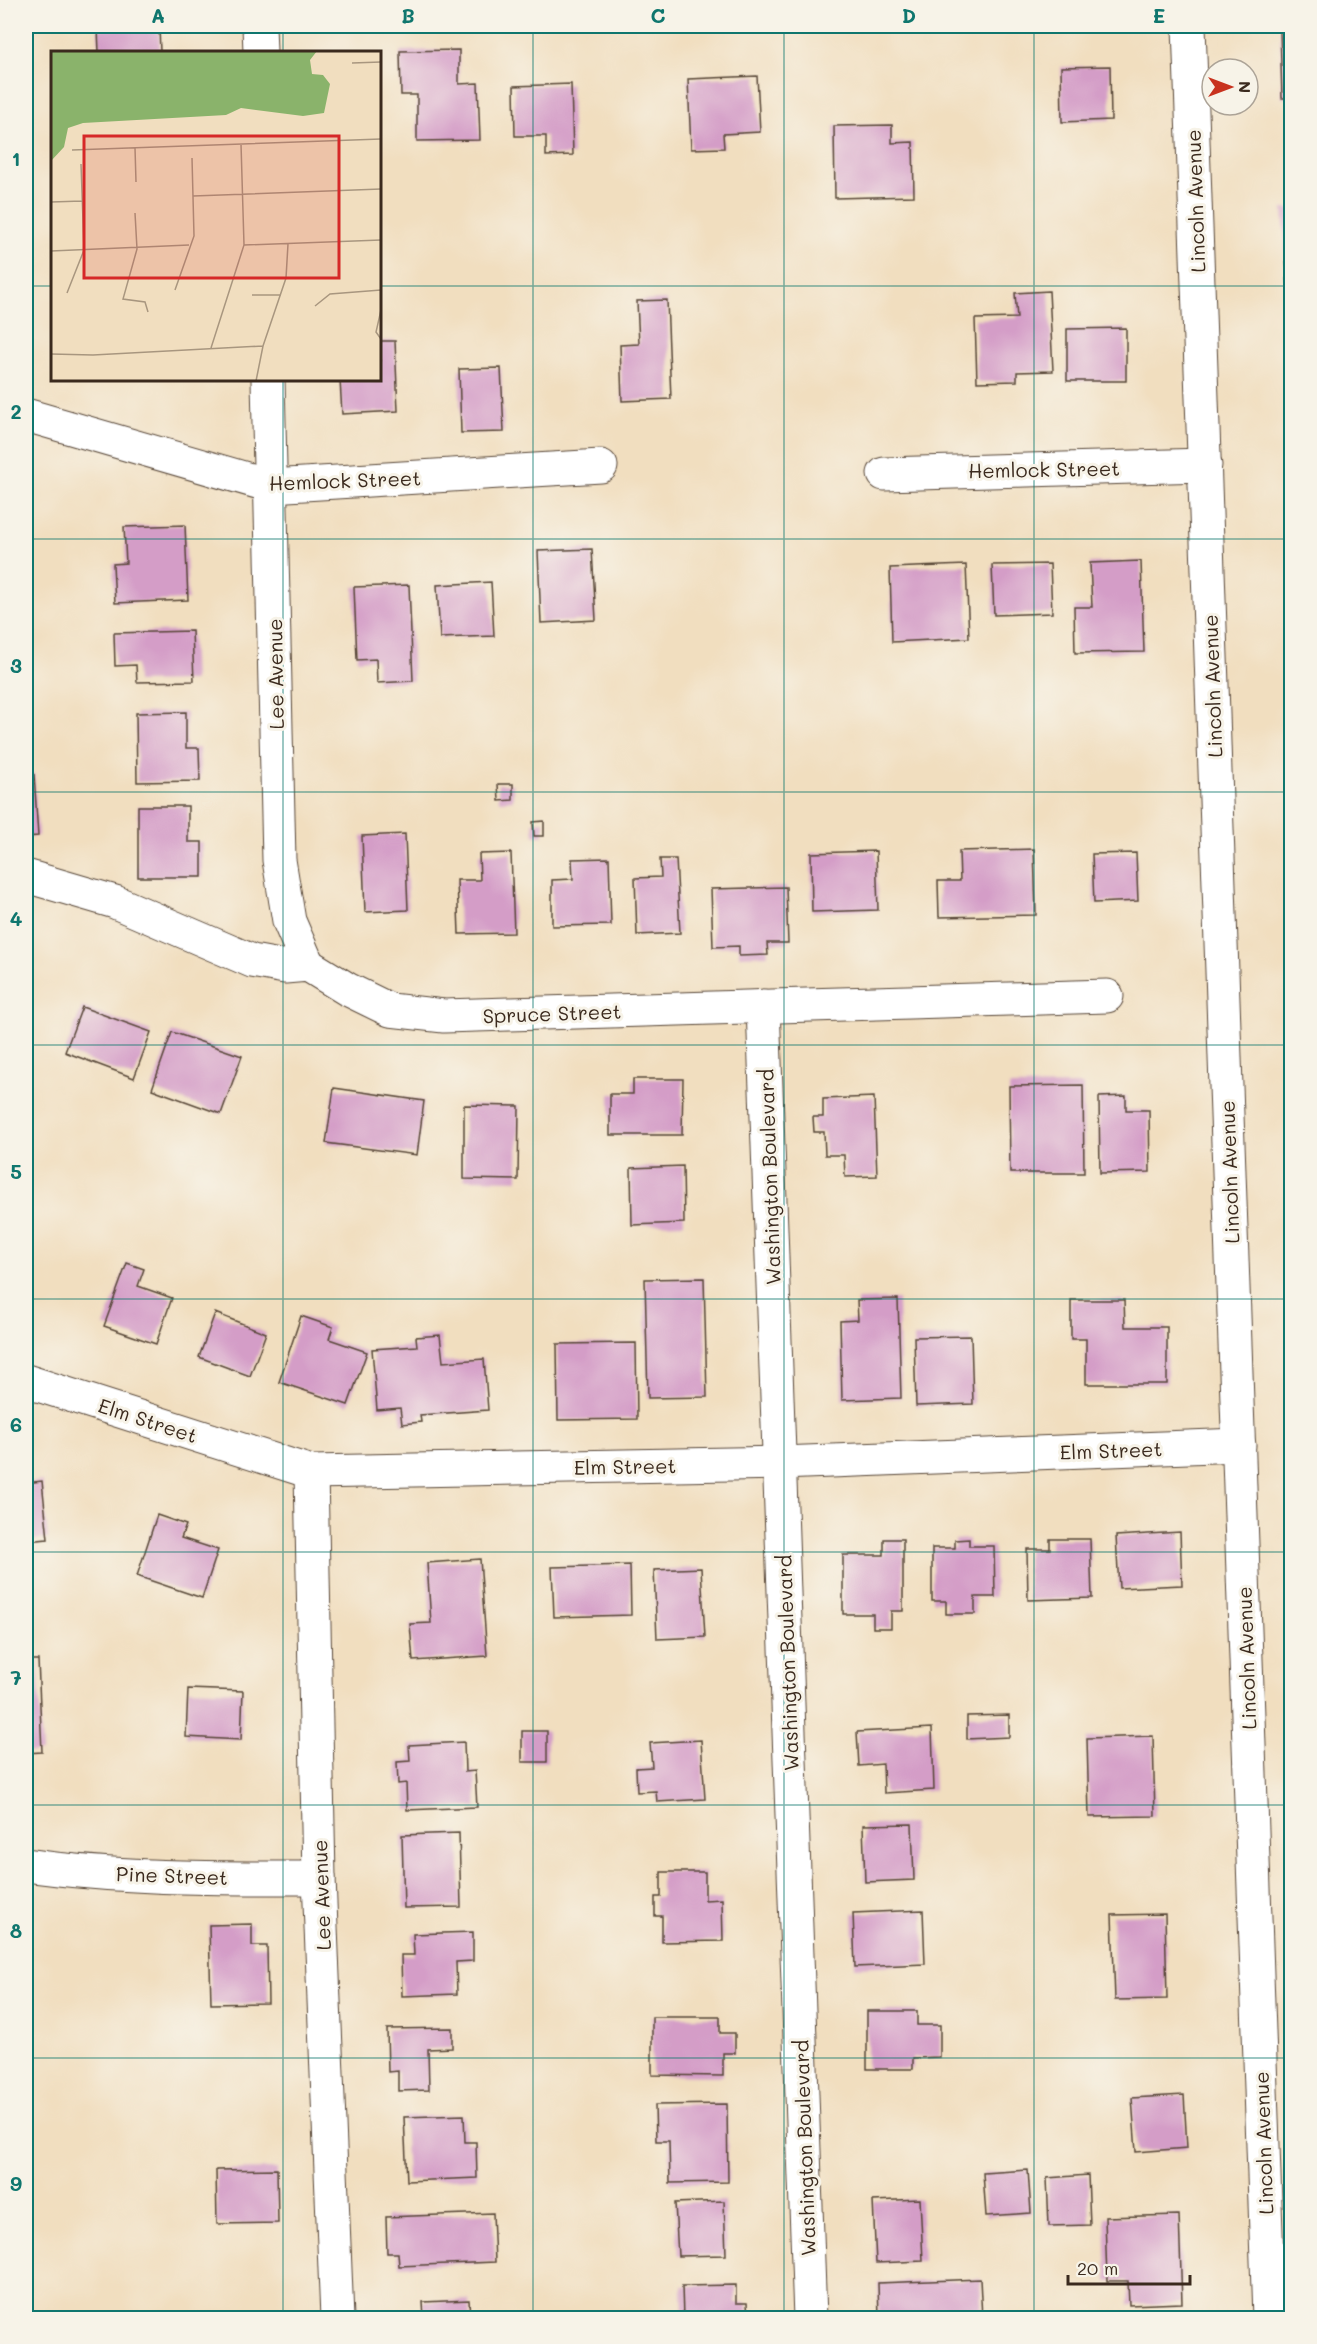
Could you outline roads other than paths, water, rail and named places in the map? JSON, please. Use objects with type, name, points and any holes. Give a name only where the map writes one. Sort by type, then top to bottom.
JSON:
[{"type":"street","points":[[259,26],[260,51]]},
{"type":"street","name":"Lincoln Avenue","points":[[1189,26],[1269,2319]]},
{"type":"street","name":"Lee Avenue","points":[[268,381],[279,860],[289,921],[308,965]]},
{"type":"street","name":"Hemlock Street","points":[[26,415],[271,486],[601,466]]},
{"type":"street","name":"Hemlock Street","points":[[884,474],[1204,465]]},
{"type":"street","points":[[26,876],[115,902],[252,961],[285,967],[308,965]]},
{"type":"street","name":"Spruce Street","points":[[308,965],[347,990],[390,1010],[444,1016],[1107,996]]},
{"type":"street","name":"Washington Boulevard","points":[[763,1006],[810,2319]]},
{"type":"street","name":"Elm Street","points":[[26,1381],[311,1472],[780,1463],[1239,1445]]},
{"type":"street","name":"Lee Avenue","points":[[311,1472],[319,1878],[337,2319]]},
{"type":"street","name":"Pine Street","points":[[26,1865],[111,1874],[319,1878]]}]
